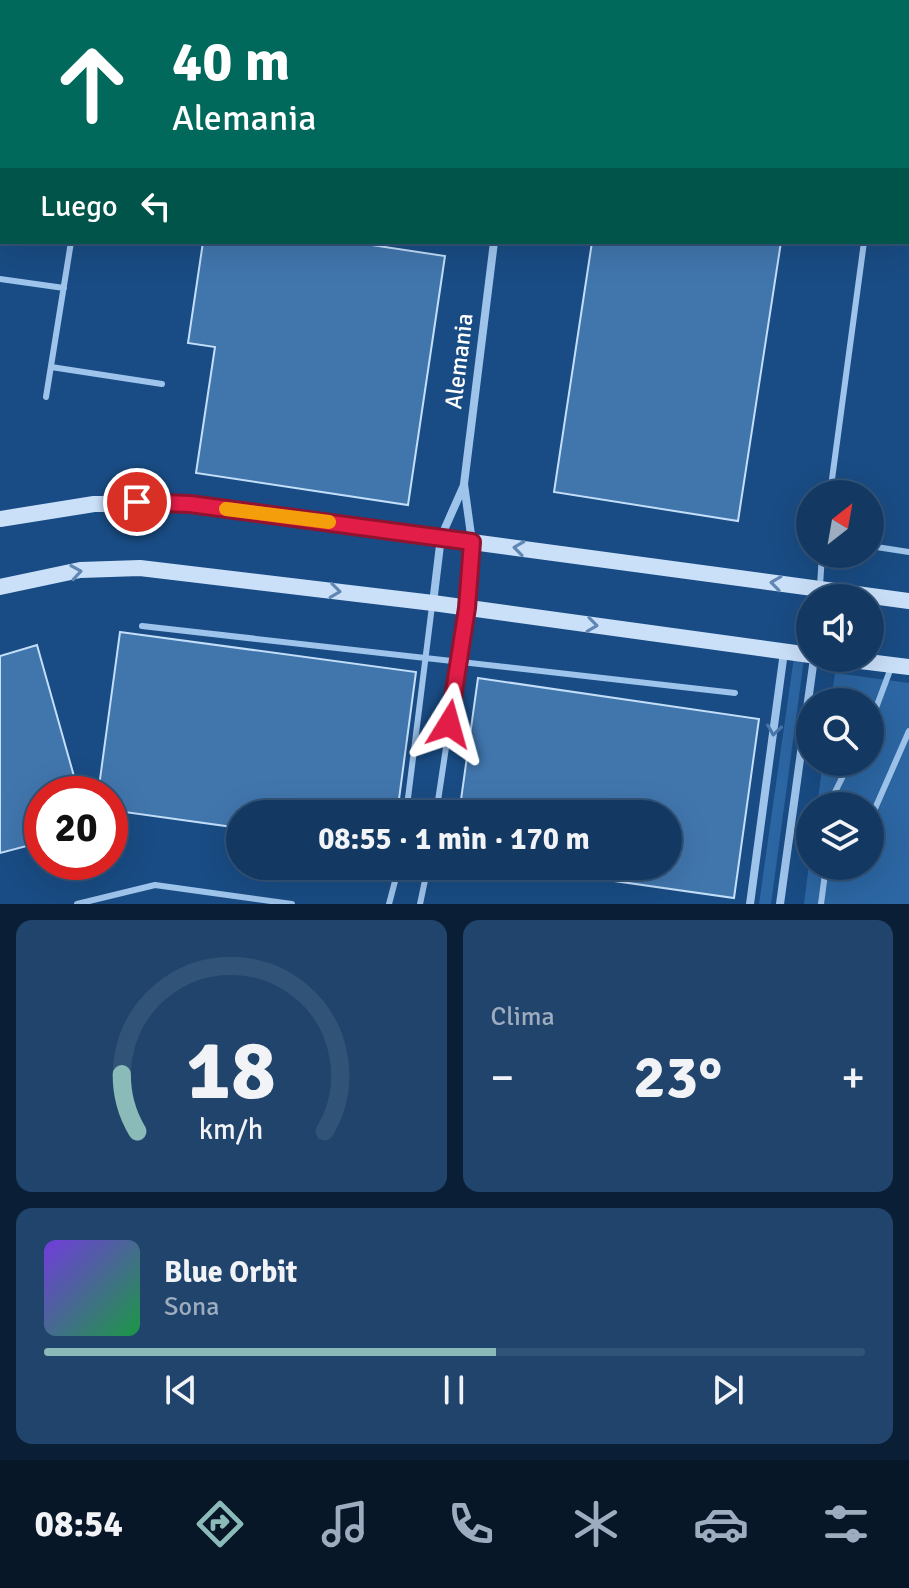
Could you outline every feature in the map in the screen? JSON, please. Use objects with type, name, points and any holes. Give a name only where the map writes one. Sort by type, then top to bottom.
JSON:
[{"type":"main road","points":[[0,519],[94,504],[177,504],[796,586]]},
{"type":"main road","points":[[0,587],[80,570],[140,568],[433,603],[796,654]]},
{"type":"main road","points":[[884,598],[909,601]]},
{"type":"street","name":"Alemania","points":[[467,608],[472,542],[464,484],[494,244]]},
{"type":"street","name":"Alemania","points":[[433,603],[441,537],[464,484]]},
{"type":"street","points":[[750,904],[784,652]]},
{"type":"street","points":[[780,904],[810,672]]},
{"type":"lane","points":[[46,397],[71,244]]},
{"type":"lane","points":[[832,480],[864,244]]},
{"type":"lane","points":[[0,279],[64,288]]},
{"type":"lane","points":[[51,367],[162,384]]},
{"type":"lane","points":[[884,548],[909,552]]},
{"type":"lane","points":[[408,800],[433,603]]},
{"type":"lane","points":[[438,800],[467,608]]},
{"type":"lane","points":[[142,626],[425,661],[735,693]]},
{"type":"lane","points":[[884,698],[901,666]]},
{"type":"lane","points":[[882,792],[909,731]]},
{"type":"lane","points":[[389,904],[395,880]]},
{"type":"lane","points":[[420,904],[425,880]]},
{"type":"lane","points":[[821,904],[824,880]]},
{"type":"lane","points":[[77,904],[155,885],[292,904]]},
{"type":"shaded area","points":[[794,657],[796,672],[802,672],[800,688],[796,688],[796,718],[771,904],[759,904]]},
{"type":"shaded area","points":[[835,673],[909,683],[909,904],[804,904],[807,880],[884,880],[884,792],[819,792],[821,776],[884,776],[884,688],[833,688]]},
{"type":"building","points":[[203,244],[365,244],[445,256],[408,505],[196,473],[215,347],[188,343]]},
{"type":"building","points":[[592,244],[781,244],[738,521],[554,492]]},
{"type":"building","points":[[120,632],[416,672],[399,800],[226,800],[226,826],[128,812],[128,776],[100,776]]},
{"type":"building","points":[[37,645],[74,776],[24,776],[24,847],[0,853],[0,656]]},
{"type":"building","points":[[478,678],[759,719],[734,898],[607,880],[682,880],[682,800],[461,800]]},
{"type":"slow traffic","points":[[226,509],[329,522]]},
{"type":"route","points":[[137,502],[190,504],[472,542],[467,608],[449,724]]}]
